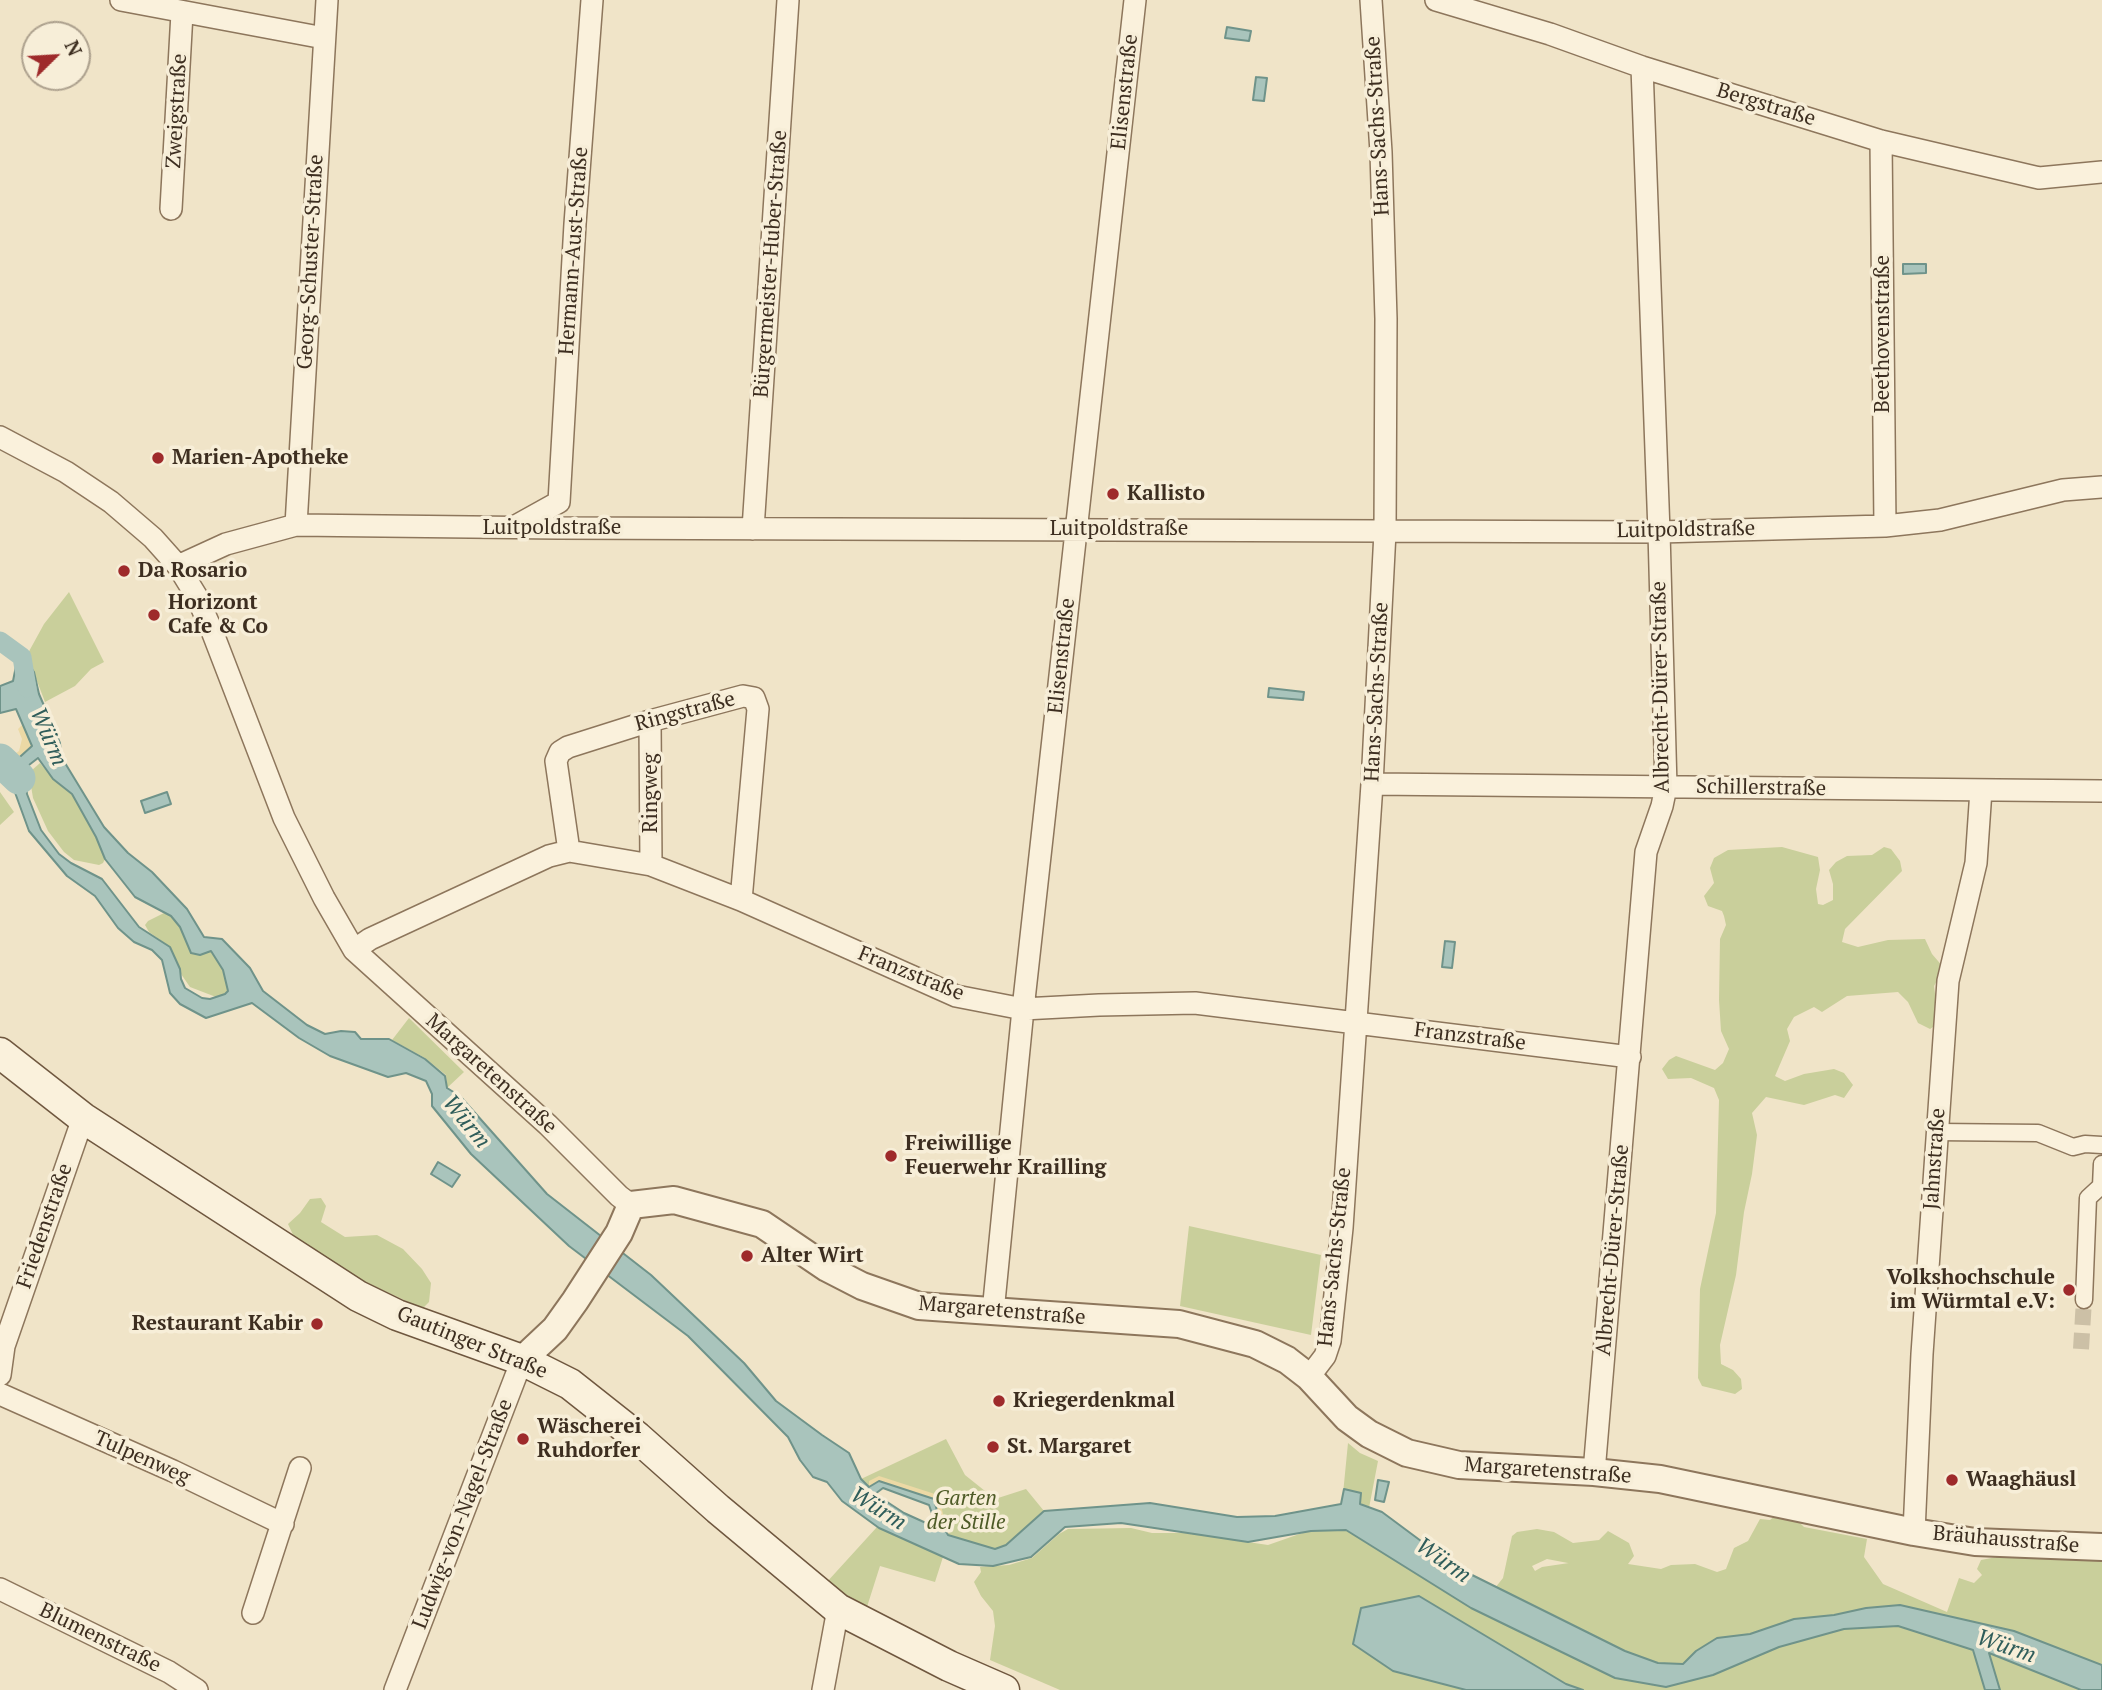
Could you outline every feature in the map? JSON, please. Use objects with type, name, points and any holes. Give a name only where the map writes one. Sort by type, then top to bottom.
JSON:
[{"type":"main road","name":"Gautinger Straße","points":[[0,1053],[83,1118],[358,1296],[397,1315],[522,1360],[570,1384],[637,1437],[838,1609],[949,1666],[1003,1690]]},
{"type":"street","points":[[121,0],[324,38]]},
{"type":"street","name":"Georg-Schuster-Straße","points":[[296,525],[327,0]]},
{"type":"street","name":"Hermann-Aust-Straße","points":[[559,502],[592,0]]},
{"type":"street","name":"Bürgermeister-Huber-Straße","points":[[753,529],[788,0]]},
{"type":"street","name":"Elisenstraße","points":[[993,1312],[1023,1009],[1135,0]]},
{"type":"street","name":"Hans-Sachs-Straße","points":[[1308,1377],[1325,1356],[1330,1341],[1342,1228],[1372,784],[1385,532],[1386,319],[1381,152],[1371,0]]},
{"type":"street","name":"Bergstraße","points":[[1436,0],[1881,141],[2039,178],[2102,172]]},
{"type":"street","name":"Zweigstraße","points":[[171,209],[182,13]]},
{"type":"street","name":"Albrecht-Dürer-Straße","points":[[1594,1472],[1646,852],[1662,806],[1665,787],[1659,532],[1642,66]]},
{"type":"street","name":"Beethovenstraße","points":[[1881,141],[1885,526]]},
{"type":"street","name":"Margaretenstraße","points":[[0,437],[66,472],[111,502],[153,538],[178,566],[197,597],[212,631],[284,818],[324,898],[354,950],[539,1116],[631,1205],[674,1200],[762,1224],[827,1268],[862,1286],[919,1306],[1179,1324],[1255,1344],[1287,1360],[1308,1377],[1347,1418],[1376,1440],[1407,1453],[1460,1465],[1594,1472],[1660,1479],[1912,1532]]},
{"type":"street","name":"Luitpoldstraße","points":[[178,566],[226,544],[296,525],[1659,532],[1885,526],[1940,520],[2063,490],[2102,486]]},
{"type":"street","points":[[513,528],[559,502],[584,528]]},
{"type":"street","name":"Ringstraße","points":[[569,851],[556,761],[560,752],[568,747],[650,721],[743,696],[754,698],[758,709],[741,900]]},
{"type":"street","name":"Ringweg","points":[[650,721],[651,865]]},
{"type":"street","name":"Schillerstraße","points":[[1372,784],[2102,791]]},
{"type":"street","name":"Jahnstraße","points":[[1912,1532],[1948,981],[1976,863],[1981,790]]},
{"type":"street","name":"Franzstraße","points":[[354,950],[370,939],[549,856],[569,851],[651,865],[741,900],[956,996],[1023,1009],[1099,1004],[1195,1003],[1630,1057]]},
{"type":"street","name":"Friedenstraße","points":[[0,1376],[2,1345],[83,1118]]},
{"type":"street","points":[[1937,1132],[2038,1133],[2073,1147],[2085,1144],[2102,1145]]},
{"type":"street","points":[[2084,1300],[2088,1198],[2101,1186],[2102,1164]]},
{"type":"street","name":"Ludwig-von-Nagel-Straße","points":[[395,1690],[522,1360],[555,1329],[619,1233],[631,1205]]},
{"type":"street","name":"Tulpenweg","points":[[0,1394],[173,1471],[283,1524]]},
{"type":"street","points":[[253,1613],[300,1468]]},
{"type":"street","name":"Bräuhausstraße","points":[[1912,1532],[1975,1542],[2102,1547]]},
{"type":"street","name":"Blumenstraße","points":[[0,1589],[165,1681],[197,1690]]},
{"type":"street","points":[[823,1690],[838,1609]]},
{"type":"green space","points":[[69,592],[104,662],[91,669],[75,686],[45,702],[27,655],[44,624]]},
{"type":"green space","points":[[40,763],[53,779],[72,794],[96,837],[105,859],[103,863],[99,865],[74,860],[64,852],[48,831],[33,798],[31,786],[31,771]]},
{"type":"green space","points":[[0,792],[14,812],[0,825]]},
{"type":"green space","points":[[1782,847],[1818,857],[1820,870],[1816,889],[1818,904],[1823,905],[1833,900],[1833,884],[1829,870],[1836,862],[1847,856],[1872,855],[1884,847],[1891,849],[1900,861],[1902,871],[1845,929],[1842,942],[1858,947],[1888,940],[1925,939],[1932,954],[1944,968],[1934,986],[1939,1023],[1930,1029],[1918,1023],[1908,1002],[1898,992],[1847,996],[1822,1012],[1814,1007],[1794,1017],[1787,1029],[1790,1041],[1775,1076],[1785,1081],[1804,1074],[1834,1069],[1844,1073],[1853,1085],[1844,1098],[1835,1095],[1804,1105],[1766,1097],[1752,1113],[1757,1135],[1752,1174],[1736,1275],[1720,1345],[1721,1364],[1733,1370],[1741,1379],[1742,1389],[1735,1394],[1702,1386],[1698,1378],[1700,1289],[1716,1213],[1719,1100],[1714,1088],[1691,1078],[1668,1079],[1662,1069],[1676,1056],[1715,1070],[1723,1063],[1729,1049],[1721,1031],[1719,1000],[1720,939],[1726,925],[1722,911],[1708,906],[1704,896],[1714,883],[1710,868],[1714,858],[1728,850]]},
{"type":"green space","points":[[164,913],[171,916],[180,927],[192,953],[200,955],[211,951],[223,970],[228,991],[225,994],[216,997],[190,987],[181,974],[170,947],[149,932],[145,925]]},
{"type":"green space","points":[[409,1018],[464,1072],[447,1088],[446,1075],[425,1058],[392,1040]]},
{"type":"green space","points":[[321,1198],[326,1206],[321,1222],[345,1237],[377,1235],[403,1249],[422,1269],[431,1283],[429,1302],[424,1307],[359,1279],[295,1239],[288,1224],[310,1199]]},
{"type":"green space","points":[[1189,1226],[1321,1255],[1311,1335],[1180,1306]]},
{"type":"green space","name":"Garten der Stille","points":[[946,1439],[965,1475],[995,1499],[1026,1489],[1044,1511],[1006,1545],[995,1550],[947,1535],[934,1499],[879,1481],[869,1487],[861,1479]]},
{"type":"green space","points":[[1348,1443],[1360,1453],[1378,1461],[1369,1508],[1342,1504]]},
{"type":"green space","points":[[1777,1514],[1796,1519],[1804,1527],[1867,1539],[1864,1557],[1883,1584],[1947,1612],[1959,1578],[1974,1583],[1982,1575],[1977,1569],[1981,1560],[2017,1553],[2102,1559],[2102,1690],[1060,1690],[990,1660],[995,1626],[993,1611],[974,1582],[981,1572],[980,1567],[1009,1565],[1032,1558],[1068,1529],[1131,1528],[1152,1533],[1187,1533],[1268,1545],[1334,1522],[1500,1591],[1495,1588],[1503,1578],[1512,1536],[1517,1532],[1537,1529],[1554,1532],[1573,1543],[1599,1540],[1608,1531],[1629,1543],[1634,1556],[1628,1564],[1661,1569],[1671,1565],[1695,1564],[1717,1572],[1726,1569],[1734,1548],[1748,1541],[1760,1519],[1770,1520]],"holes":[[[1547,1559],[1569,1563],[1542,1567],[1535,1571],[1532,1566]]]},
{"type":"green space","points":[[877,1527],[943,1557],[935,1582],[880,1566],[866,1610],[826,1583]]},
{"type":"sand","points":[[23,724],[33,746],[12,764],[4,764],[0,755],[4,758],[10,757],[19,751],[22,739],[18,729]]},
{"type":"sand","points":[[879,1476],[938,1495],[951,1531],[947,1535],[934,1499],[879,1481],[869,1487],[869,1481]]},
{"type":"water","points":[[1227,27],[1251,31],[1249,41],[1225,38]]},
{"type":"water","points":[[1256,77],[1267,78],[1264,101],[1253,100]]},
{"type":"water","points":[[1903,264],[1926,264],[1926,273],[1903,274]]},
{"type":"water","name":"Würm","points":[[27,662],[34,672],[39,694],[60,743],[65,763],[104,827],[187,909],[204,937],[222,939],[250,968],[263,991],[307,1025],[325,1034],[355,1032],[361,1039],[389,1039],[425,1059],[445,1076],[447,1088],[460,1096],[547,1194],[651,1275],[744,1363],[776,1401],[849,1453],[861,1479],[869,1487],[879,1481],[934,1499],[939,1519],[948,1535],[995,1549],[1006,1545],[1044,1511],[1150,1503],[1237,1517],[1275,1516],[1341,1504],[1344,1489],[1361,1493],[1360,1504],[1382,1512],[1456,1567],[1625,1651],[1658,1663],[1683,1664],[1696,1651],[1717,1638],[1750,1634],[1794,1619],[1900,1605],[2014,1631],[2102,1665],[2102,1690],[2081,1690],[1989,1653],[2000,1690],[1985,1690],[1973,1650],[1898,1626],[1844,1629],[1779,1647],[1713,1675],[1666,1687],[1615,1678],[1471,1608],[1346,1530],[1311,1531],[1248,1542],[1121,1523],[1065,1527],[1031,1557],[993,1566],[959,1564],[879,1528],[842,1501],[827,1482],[813,1477],[788,1437],[688,1336],[569,1246],[471,1154],[432,1106],[432,1094],[426,1081],[406,1073],[388,1077],[330,1056],[299,1038],[252,1003],[206,1018],[180,1004],[170,993],[162,960],[152,950],[134,942],[118,928],[95,896],[67,876],[29,831],[3,768],[6,763],[12,764],[32,746],[16,709],[0,713],[0,686],[13,681],[16,666]],"holes":[[[38,758],[53,779],[72,794],[105,859],[135,897],[171,916],[180,927],[191,953],[200,955],[211,951],[223,970],[228,991],[225,994],[210,999],[202,998],[185,988],[170,947],[139,927],[102,879],[59,854],[41,830],[27,794],[25,778],[29,765]],[[883,1488],[929,1505],[937,1528],[904,1513],[875,1494]]]},
{"type":"water","points":[[1269,688],[1304,692],[1303,700],[1268,697]]},
{"type":"water","points":[[167,792],[171,804],[145,813],[141,801]]},
{"type":"water","points":[[1445,941],[1455,942],[1452,968],[1442,967]]},
{"type":"water","points":[[438,1162],[460,1175],[452,1187],[431,1174]]},
{"type":"water","points":[[1378,1480],[1389,1482],[1384,1502],[1375,1500]]},
{"type":"water","points":[[1419,1596],[1566,1684],[1583,1690],[1466,1690],[1393,1671],[1353,1644],[1361,1608]]},
{"type":"waterway","points":[[0,641],[22,657],[27,688]]},
{"type":"waterway","points":[[0,760],[19,778]]},
{"type":"tunnel","points":[[2081,1349],[2084,1300]]},
{"type":"place","name":"Marien-Apotheke","points":[[158,458]]},
{"type":"place","name":"Kallisto","points":[[1113,494]]},
{"type":"place","name":"Da Rosario","points":[[124,571]]},
{"type":"place","name":"Horizont Cafe & Co","points":[[154,615]]},
{"type":"place","name":"Freiwillige Feuerwehr Krailling","points":[[891,1156]]},
{"type":"place","name":"Alter Wirt","points":[[747,1256]]},
{"type":"place","name":"Volkshochschule im Würmtal e.V:","points":[[2069,1290]]},
{"type":"place","name":"Restaurant Kabir","points":[[317,1324]]},
{"type":"place","name":"Kriegerdenkmal","points":[[999,1401]]},
{"type":"place","name":"Wäscherei Ruhdorfer","points":[[523,1439]]},
{"type":"place","name":"St. Margaret","points":[[993,1447]]},
{"type":"place","name":"Waaghäusl","points":[[1952,1480]]}]
